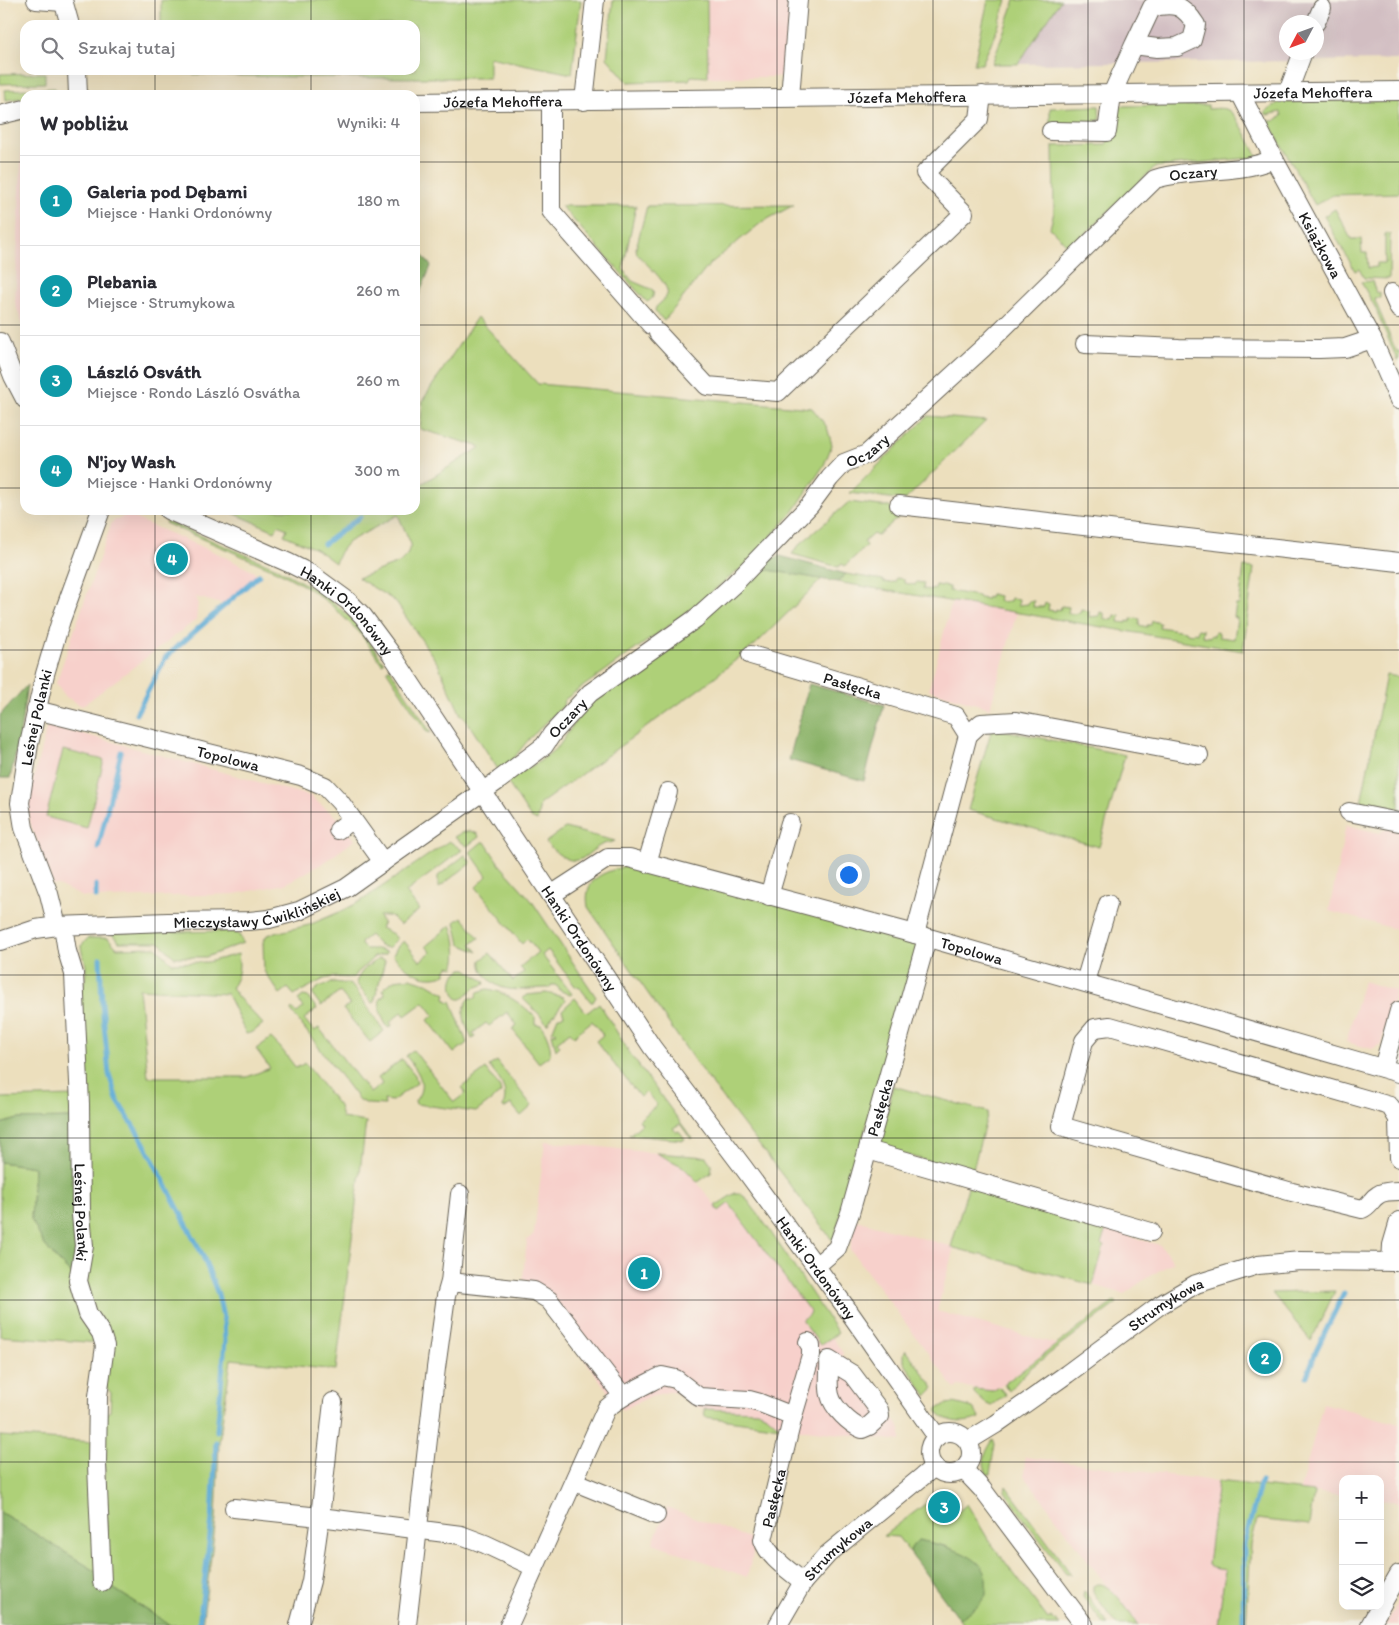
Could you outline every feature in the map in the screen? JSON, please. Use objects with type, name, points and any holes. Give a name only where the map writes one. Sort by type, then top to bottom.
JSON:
[{"type":"street","points":[[36,0],[63,1],[69,20]]},
{"type":"street","points":[[584,101],[595,0]]},
{"type":"street","points":[[790,97],[798,0]]},
{"type":"street","points":[[1051,131],[1107,132],[1112,94],[1134,45]]},
{"type":"street","points":[[1288,92],[1301,60]]},
{"type":"street","points":[[77,75],[78,90]]},
{"type":"street","name":"Józefa Mehoffera","points":[[420,102],[1399,91]]},
{"type":"street","name":"Książkowa","points":[[1240,93],[1372,339],[1397,392]]},
{"type":"street","points":[[551,101],[551,212],[707,386],[778,392],[964,213],[925,173],[979,119],[982,95]]},
{"type":"street","points":[[0,115],[20,110]]},
{"type":"street","name":"Oczary","points":[[483,792],[544,746],[552,734],[590,693],[708,608],[751,568],[810,505],[844,463],[867,454],[983,348],[1155,179],[1173,173],[1237,169],[1264,164],[1274,159]]},
{"type":"street","points":[[1392,293],[1399,310]]},
{"type":"street","points":[[1085,344],[1179,348],[1319,349],[1345,348],[1372,339]]},
{"type":"street","points":[[0,342],[20,389]]},
{"type":"street","points":[[899,505],[1399,562]]},
{"type":"street","name":"Leśnej Polanki","points":[[99,515],[54,642],[36,710],[20,803],[24,828],[60,926],[75,983],[80,1104],[81,1215],[84,1246],[78,1281],[88,1314],[101,1333],[105,1346],[98,1396],[97,1465],[102,1582]]},
{"type":"street","name":"Hanki Ordonówny","points":[[180,515],[289,562],[317,578],[348,601],[363,616],[378,635],[652,1047],[816,1266],[937,1437]]},
{"type":"street","name":"Pasłęcka","points":[[751,655],[956,716],[974,729],[868,1150],[850,1213],[837,1248],[816,1266]]},
{"type":"street","name":"Topolowa","points":[[36,710],[301,776],[325,786],[340,802],[383,862]]},
{"type":"street","points":[[974,729],[1016,721],[1199,755]]},
{"type":"street","name":"Mieczysławy Ćwiklińskiej","points":[[0,941],[36,929],[60,926],[249,921],[269,919],[299,911],[346,888],[483,792]]},
{"type":"street","points":[[647,863],[668,792]]},
{"type":"street","points":[[1349,812],[1399,822]]},
{"type":"street","points":[[338,830],[352,819]]},
{"type":"street","points":[[769,896],[790,823]]},
{"type":"street","name":"Topolowa","points":[[552,895],[608,858],[622,857],[921,936],[1391,1070]]},
{"type":"street","points":[[1085,982],[1108,904]]},
{"type":"street","points":[[1391,1070],[1399,1011]]},
{"type":"street","points":[[1399,1158],[1398,1119],[1390,1106],[1110,1026],[1095,1028],[1084,1041],[1061,1126],[1285,1190],[1362,1209],[1381,1193],[1399,1191]]},
{"type":"street","points":[[868,1150],[1151,1232]]},
{"type":"street","points":[[407,1625],[436,1361],[450,1282],[460,1194]]},
{"type":"street","points":[[1395,1262],[1392,1246],[1399,1221]]},
{"type":"street","name":"Strumykowa","points":[[968,1441],[996,1424],[1067,1374],[1160,1305],[1196,1284],[1258,1265],[1300,1261],[1395,1262]]},
{"type":"street","points":[[450,1282],[534,1291],[545,1296],[623,1396]]},
{"type":"street","name":"Pasłęcka","points":[[803,1582],[770,1553],[764,1540],[793,1416],[810,1356],[811,1346],[808,1342]]},
{"type":"street","points":[[509,1625],[534,1567],[575,1482],[606,1409],[623,1396],[662,1376],[667,1376],[676,1379],[700,1397],[748,1400],[793,1416]]},
{"type":"street","points":[[299,1625],[311,1581],[333,1402]]},
{"type":"street","points":[[953,1432],[968,1441],[972,1456],[964,1470],[957,1474],[948,1474],[940,1472],[934,1467],[929,1457],[929,1451],[930,1446],[937,1437],[953,1432]]},
{"type":"street","name":"Strumykowa","points":[[778,1625],[803,1582],[836,1546],[934,1467]]},
{"type":"street","points":[[964,1470],[982,1489],[1084,1625]]},
{"type":"street","points":[[575,1482],[656,1515]]},
{"type":"street","points":[[234,1508],[320,1517],[471,1538],[534,1567]]},
{"type":"street","points":[[1370,1625],[1399,1574]]},
{"type":"shaded area","points":[[707,0],[792,0],[784,77],[708,77]]},
{"type":"shaded area","points":[[1061,0],[1399,0],[1399,60],[1018,64]]},
{"type":"shaded area","points":[[20,187],[20,318],[15,303]]},
{"type":"shaded area","points":[[127,515],[219,554],[258,574],[222,604],[196,597],[198,602],[196,620],[82,706],[66,697],[56,683],[112,522]]},
{"type":"shaded area","points":[[952,601],[1017,612],[990,708],[929,690]]},
{"type":"shaded area","points":[[47,726],[83,734],[310,796],[338,818],[355,840],[325,862],[285,884],[235,894],[110,898],[83,897],[58,885],[53,885],[30,823],[28,800]]},
{"type":"shaded area","points":[[1346,825],[1380,833],[1386,828],[1399,831],[1399,906],[1395,929],[1329,911]]},
{"type":"shaded area","points":[[1363,981],[1396,991],[1381,1044],[1372,1049],[1346,1042]]},
{"type":"shaded area","points":[[545,1141],[656,1153],[688,1171],[719,1210],[729,1203],[811,1313],[802,1320],[820,1345],[832,1337],[843,1353],[842,1356],[850,1362],[901,1429],[901,1441],[780,1427],[767,1415],[757,1411],[704,1409],[690,1404],[675,1392],[651,1396],[622,1410],[523,1277],[527,1240],[534,1234]]},
{"type":"shaded area","points":[[856,1220],[954,1247],[937,1311],[1056,1344],[993,1391],[958,1386],[955,1389],[850,1249]]},
{"type":"shaded area","points":[[1107,1225],[1127,1232],[1131,1237],[1160,1245],[1174,1262],[1124,1294],[1093,1285],[1104,1247],[1101,1246]]},
{"type":"shaded area","points":[[1323,1403],[1399,1424],[1399,1502],[1384,1500],[1384,1475],[1339,1475],[1339,1495],[1300,1490]]},
{"type":"shaded area","points":[[1025,1457],[1232,1483],[1236,1625],[1136,1625],[1024,1475]]},
{"type":"shaded area","points":[[667,1507],[756,1541],[747,1577],[653,1543]]},
{"type":"shaded area","points":[[1399,1601],[1399,1625],[1385,1625]]},
{"type":"green space","points":[[161,0],[581,0],[572,74],[489,57],[489,78],[203,75],[420,75],[420,20],[161,20]]},
{"type":"green space","points":[[613,0],[707,0],[708,77],[691,76],[689,80],[628,82],[607,58]]},
{"type":"green space","points":[[988,0],[1007,0],[982,64],[974,64]]},
{"type":"green space","points":[[1015,0],[1061,0],[1018,64],[992,64]]},
{"type":"green space","points":[[0,74],[45,75],[45,83],[0,84]]},
{"type":"green space","points":[[55,88],[57,90],[20,90],[20,99],[6,100],[5,90]]},
{"type":"green space","points":[[1399,100],[1399,193],[1333,195],[1315,205],[1268,121],[1274,121],[1282,116],[1281,112],[1267,115],[1265,112],[1278,103],[1296,101]]},
{"type":"green space","points":[[1208,105],[1208,109],[1223,109],[1232,113],[1258,157],[1155,167],[1070,248],[1050,228],[1054,212],[1053,146],[1106,145],[1119,115],[1120,106]]},
{"type":"green space","points":[[1099,106],[1100,123],[1050,125],[1050,108]]},
{"type":"green space","points":[[794,205],[762,222],[710,264],[664,321],[655,311],[656,307],[666,297],[667,291],[661,280],[637,254],[636,248],[647,206]]},
{"type":"green space","points":[[561,206],[636,206],[623,269],[632,281],[653,290],[651,300],[647,302]]},
{"type":"green space","points":[[1335,209],[1351,239],[1361,239],[1362,253],[1367,253],[1368,268],[1377,267],[1377,263],[1385,263],[1385,234],[1390,234],[1389,279],[1364,278],[1359,269],[1355,271],[1324,216]]},
{"type":"green space","points":[[420,255],[431,266],[420,292]]},
{"type":"green space","points":[[1372,281],[1376,293],[1380,292],[1380,298],[1374,298],[1396,351],[1399,351],[1399,359],[1397,360],[1375,307],[1361,282]]},
{"type":"green space","points":[[477,317],[538,384],[812,408],[827,427],[832,445],[824,465],[794,511],[744,566],[674,622],[564,700],[563,706],[529,739],[501,774],[465,718],[461,715],[438,664],[395,601],[358,578],[399,563],[407,555],[411,544],[398,515],[420,515],[420,485],[481,447],[420,429],[423,400]]},
{"type":"green space","points":[[928,416],[986,421],[905,500],[850,493]]},
{"type":"green space","points":[[849,502],[897,508],[896,513],[899,517],[877,536],[873,534],[864,542],[866,546],[845,566],[842,564],[838,567],[792,554],[799,545]]},
{"type":"green space","points":[[238,515],[398,515],[348,542],[340,552],[335,563],[316,549],[284,535],[287,529],[278,525],[275,531]]},
{"type":"green space","points":[[166,521],[277,568],[321,593],[348,615],[361,629],[384,663],[382,664],[360,633],[330,604],[308,588],[279,572],[165,523]]},
{"type":"green space","points":[[780,556],[846,574],[837,582],[757,568],[764,561]]},
{"type":"green space","points":[[1244,567],[1254,568],[1243,651],[837,582],[846,574],[891,583],[895,582],[896,578],[904,579],[904,583],[915,585],[916,582],[924,583],[923,589],[935,589],[936,585],[949,587],[949,591],[978,596],[979,598],[990,598],[991,594],[999,596],[998,601],[1006,603],[1011,598],[1019,599],[1018,605],[1034,601],[1033,607],[1044,607],[1045,603],[1049,604],[1048,610],[1060,610],[1061,606],[1069,607],[1068,613],[1080,613],[1081,609],[1089,611],[1089,617],[1099,616],[1100,612],[1104,613],[1104,619],[1114,619],[1115,615],[1120,616],[1119,622],[1131,622],[1131,618],[1140,619],[1139,625],[1147,627],[1147,625],[1151,625],[1152,621],[1160,623],[1159,627],[1185,631],[1186,633],[1197,633],[1198,629],[1203,630],[1202,636],[1214,636],[1215,632],[1219,633],[1219,637],[1234,639],[1237,618],[1234,617],[1236,605],[1239,605]]},
{"type":"green space","points":[[757,568],[822,579],[756,644],[702,687],[540,804],[537,821],[531,818],[508,783],[511,778],[539,762],[559,746],[589,701]]},
{"type":"green space","points":[[390,669],[431,733],[427,732],[387,671]]},
{"type":"green space","points":[[1386,675],[1399,677],[1399,811],[1361,803]]},
{"type":"green space","points":[[809,684],[884,705],[864,781],[789,760]]},
{"type":"green space","points":[[27,685],[19,740],[10,778],[0,778],[0,715]]},
{"type":"green space","points":[[992,728],[1125,755],[1099,847],[968,810]]},
{"type":"green space","points":[[63,750],[104,760],[87,828],[46,817]]},
{"type":"green space","points":[[565,828],[615,841],[600,845],[578,860],[568,859],[558,854],[546,842]]},
{"type":"green space","points":[[470,831],[478,834],[479,837],[467,846],[454,837],[461,833]]},
{"type":"green space","points":[[449,841],[462,850],[406,892],[419,910],[400,925],[391,916],[379,916],[383,924],[381,928],[393,934],[397,939],[388,948],[380,946],[370,935],[362,941],[361,945],[366,949],[377,949],[387,952],[386,954],[374,957],[352,978],[333,977],[324,979],[294,995],[288,988],[280,994],[264,971],[263,942],[267,935],[309,925],[344,910],[361,901]]},
{"type":"green space","points":[[482,842],[485,842],[500,865],[531,900],[596,997],[593,1002],[580,988],[575,986],[548,950],[542,955],[572,994],[570,995],[559,990],[555,985],[551,985],[550,988],[509,989],[501,987],[487,977],[481,967],[481,960],[490,953],[513,981],[524,972],[520,967],[538,952],[527,939],[522,944],[476,887],[487,876],[470,852]]},
{"type":"green space","points":[[465,855],[471,863],[438,888],[438,876]]},
{"type":"green space","points":[[626,866],[913,940],[918,946],[833,1241],[699,1067],[588,907],[588,889],[591,883],[602,874]]},
{"type":"green space","points":[[462,917],[479,938],[471,944],[478,952],[460,944],[455,922]]},
{"type":"green space","points":[[451,925],[457,953],[456,963],[454,968],[450,966],[446,969],[446,974],[430,977],[416,974],[393,955],[397,947],[404,941],[420,961],[431,952],[426,946]]},
{"type":"green space","points":[[233,931],[240,936],[243,943],[206,957],[174,957],[159,942],[119,942],[111,933]]},
{"type":"green space","points":[[88,938],[108,938],[117,948],[156,947],[172,963],[208,962],[238,954],[238,971],[232,987],[237,996],[263,1024],[253,1032],[246,1034],[227,994],[139,989],[148,1077],[247,1077],[270,1068],[256,1049],[271,1038],[296,1068],[305,1063],[339,1106],[342,1118],[366,1122],[336,1370],[231,1359],[219,1443],[216,1519],[202,1625],[170,1625],[108,1585],[103,1416],[110,1412],[111,1393],[106,1387],[87,1296],[78,996],[86,975],[81,946]]},
{"type":"green space","points":[[379,959],[385,961],[374,1002],[372,1003],[356,983],[365,969]]},
{"type":"green space","points":[[466,969],[484,981],[485,984],[474,988],[462,999],[458,999],[453,990],[453,980],[456,973]]},
{"type":"green space","points":[[410,978],[429,984],[446,994],[446,1000],[451,1001],[467,1043],[454,1053],[428,1020],[434,1015],[424,1002],[405,1016],[402,1012],[390,1022],[392,1025],[388,1028],[380,1010],[380,998],[385,994],[383,989],[394,980]]},
{"type":"green space","points":[[334,982],[349,984],[355,989],[384,1031],[370,1042],[343,1009],[350,1004],[340,992],[321,1006],[313,992],[319,987]]},
{"type":"green space","points":[[487,989],[499,992],[513,999],[535,1017],[535,1024],[541,1025],[548,1039],[550,1055],[539,1063],[512,1029],[517,1025],[507,1012],[489,1026],[486,1023],[473,1033],[475,1037],[472,1039],[464,1018],[464,1008],[470,998],[476,998],[478,992]]},
{"type":"green space","points":[[546,993],[563,997],[565,1000],[547,1024],[522,998],[527,995]]},
{"type":"green space","points":[[303,996],[308,997],[317,1009],[304,1019],[314,1031],[319,1028],[370,1093],[382,1084],[378,1078],[402,1059],[415,1075],[417,1083],[392,1101],[384,1100],[385,1105],[368,1104],[359,1100],[291,1011],[292,1008],[297,1013],[303,1008],[298,1000]]},
{"type":"green space","points":[[575,998],[585,1011],[588,1012],[599,1003],[631,1055],[691,1139],[680,1124],[673,1128],[676,1132],[679,1131],[684,1140],[629,1135],[642,1124],[639,1120],[657,1105],[646,1092],[640,1097],[596,1041],[603,1035],[592,1021],[574,1036],[570,1032],[557,1042],[560,1046],[556,1050],[552,1034],[556,1034],[556,1031],[552,1032],[558,1017],[564,1015],[562,1010]]},
{"type":"green space","points":[[413,1050],[454,1102],[466,1093],[462,1087],[486,1069],[500,1088],[501,1093],[476,1112],[416,1104],[415,1101],[421,1089],[420,1077],[406,1056]]},
{"type":"green space","points":[[497,1061],[532,1106],[521,1116],[511,1104],[504,1109],[503,1107],[505,1101],[504,1090],[500,1080],[489,1066]]},
{"type":"green space","points":[[893,1086],[988,1112],[972,1173],[885,1149],[879,1141]]},
{"type":"green space","points":[[75,1096],[76,1118],[18,1119],[0,1124],[0,1098]]},
{"type":"green space","points":[[76,1118],[75,1277],[44,1244],[31,1219],[34,1167],[0,1162],[0,1124],[18,1119]]},
{"type":"green space","points":[[656,1153],[706,1157],[712,1165],[711,1173],[698,1182],[682,1166]]},
{"type":"green space","points":[[0,1162],[34,1167],[31,1219],[44,1244],[75,1277],[101,1343],[0,1336]]},
{"type":"green space","points":[[968,1187],[1107,1225],[1101,1245],[1104,1246],[1093,1285],[951,1247]]},
{"type":"green space","points":[[735,1193],[739,1193],[746,1198],[838,1333],[820,1345],[802,1320],[811,1313],[729,1203],[719,1211],[715,1206]]},
{"type":"green space","points":[[1335,1291],[1311,1341],[1272,1293]]},
{"type":"green space","points":[[1115,1301],[1117,1303],[1029,1369],[1009,1391],[1004,1384]]},
{"type":"green space","points":[[906,1350],[934,1388],[926,1396],[904,1362]]},
{"type":"green space","points":[[999,1387],[1006,1395],[991,1406],[974,1393],[974,1389],[993,1391]]},
{"type":"green space","points":[[954,1403],[973,1408],[980,1418],[956,1422],[940,1415],[936,1410],[946,1404]]},
{"type":"green space","points":[[704,1409],[757,1411],[767,1415],[780,1427],[705,1417]]},
{"type":"green space","points":[[0,1436],[94,1442],[97,1572],[0,1512]]},
{"type":"green space","points":[[993,1440],[995,1444],[990,1474],[987,1475],[984,1465],[985,1457]]},
{"type":"green space","points":[[1218,1481],[1314,1492],[1309,1525],[1257,1519],[1251,1545],[1246,1625],[1218,1625],[1225,1570],[1212,1568],[1208,1565]]},
{"type":"green space","points":[[1006,1486],[1071,1574],[1066,1574],[1024,1519],[1005,1491]]},
{"type":"green space","points":[[928,1502],[945,1523],[967,1504],[988,1539],[1048,1619],[1051,1617],[1060,1625],[963,1625],[959,1619],[978,1606],[967,1556],[945,1546],[918,1540],[911,1548],[910,1553],[898,1537],[883,1536]]},
{"type":"green space","points":[[0,1512],[97,1572],[108,1585],[170,1625],[0,1625]]},
{"type":"green space","points":[[918,1540],[965,1554],[980,1565],[986,1574],[986,1595],[978,1606],[959,1619],[910,1553],[911,1548]]},
{"type":"green space","points":[[1097,1584],[1109,1588],[1115,1593],[1138,1625],[1117,1625],[1093,1592],[1093,1586]]},
{"type":"green space","points":[[1084,1591],[1109,1625],[1104,1625],[1083,1597]]},
{"type":"waterway","points":[[324,544],[360,517]]},
{"type":"waterway","points":[[136,714],[166,657],[259,575]]},
{"type":"waterway","points":[[98,848],[121,752]]},
{"type":"waterway","points":[[96,885],[96,897]]},
{"type":"waterway","points":[[100,958],[102,1004],[109,1074],[117,1100],[143,1141],[202,1254],[218,1294],[224,1322],[225,1341],[217,1431]]},
{"type":"waterway","points":[[1307,1376],[1316,1351],[1344,1293]]},
{"type":"waterway","points":[[199,1625],[212,1519],[216,1442]]},
{"type":"waterway","points":[[1243,1625],[1244,1544],[1261,1481]]},
{"type":"place","name":"N'joy Wash","points":[[172,559]]},
{"type":"place","name":"Galeria pod Dębami","points":[[644,1273]]},
{"type":"place","name":"Plebania","points":[[1265,1358]]},
{"type":"place","name":"László Osváth","points":[[944,1507]]}]
